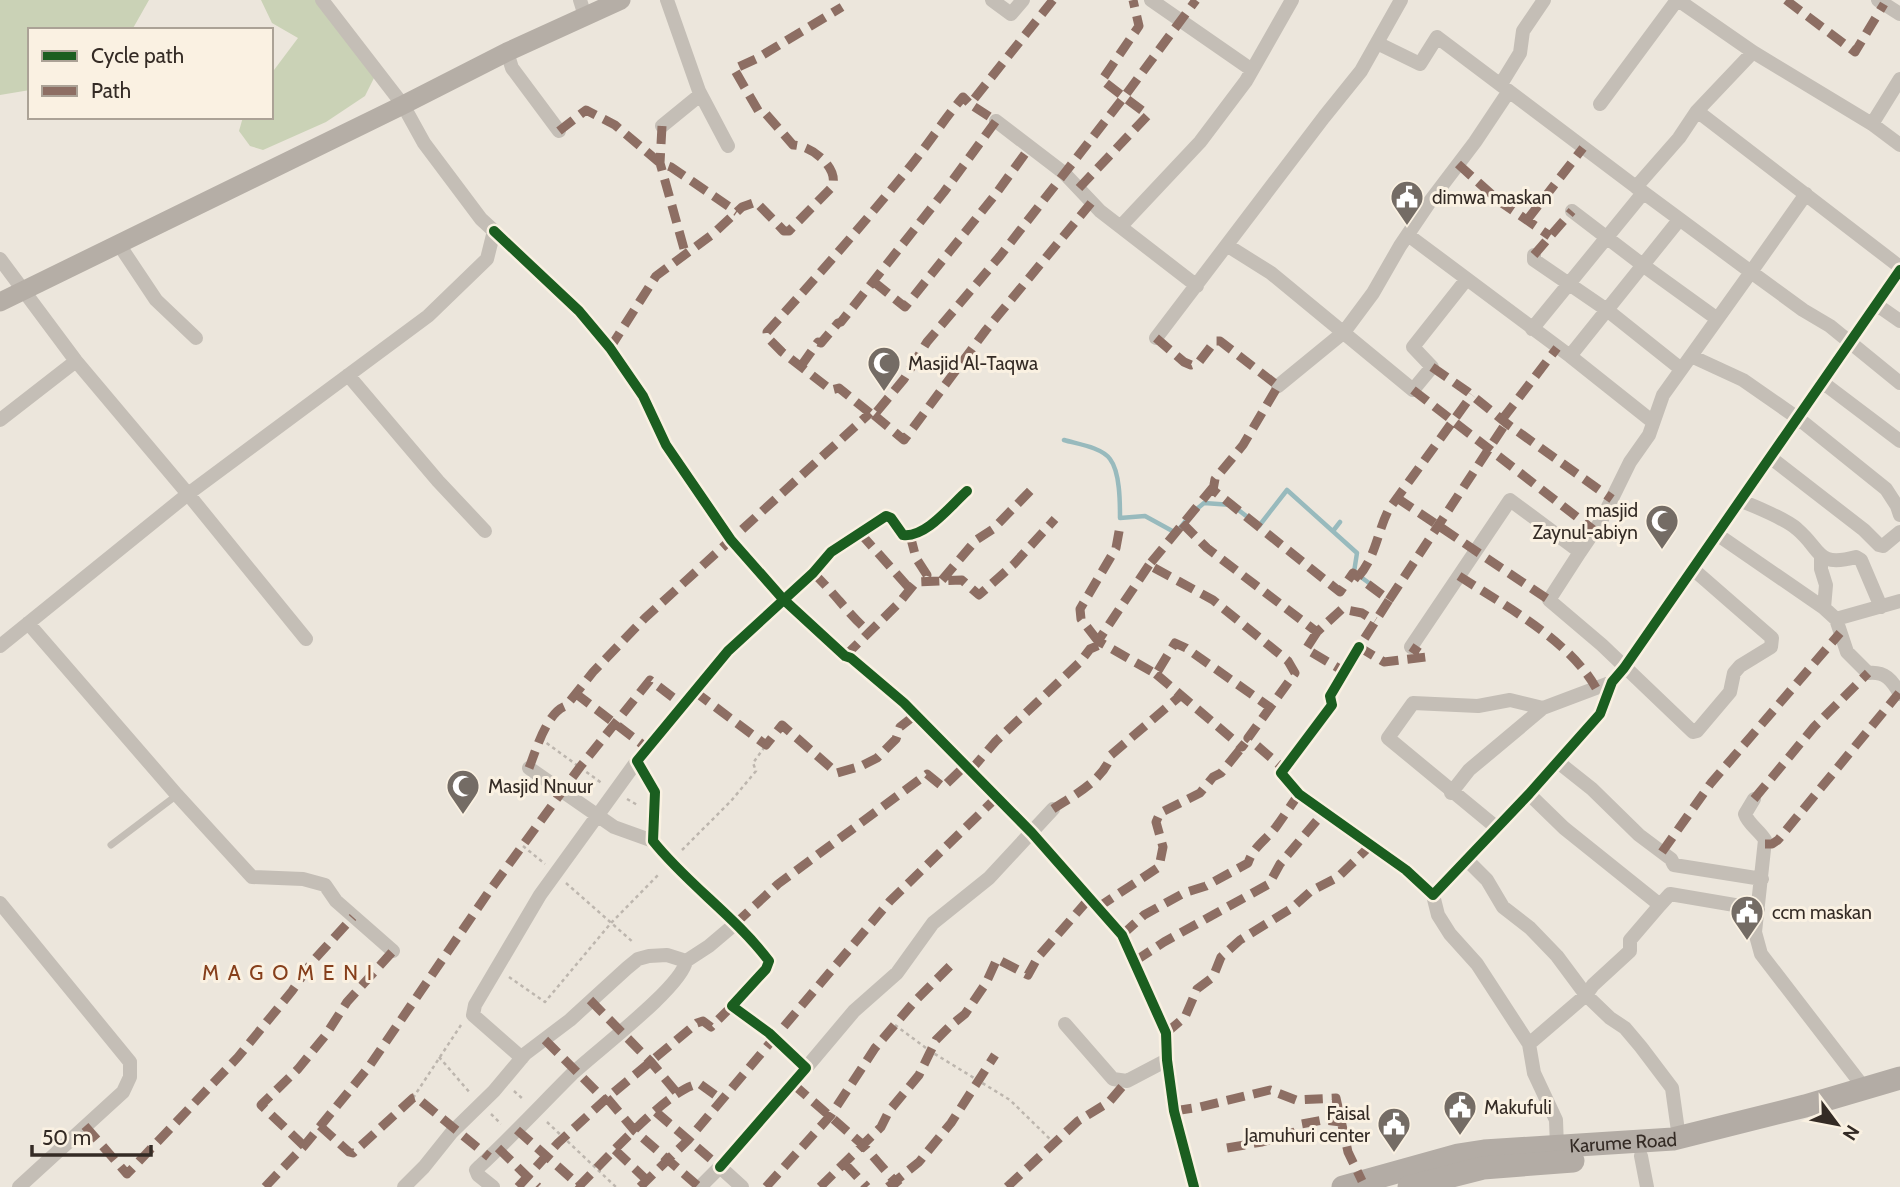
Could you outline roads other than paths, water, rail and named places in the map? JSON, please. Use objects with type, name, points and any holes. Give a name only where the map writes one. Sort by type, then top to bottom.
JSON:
[{"type":"main road","points":[[0,302],[403,105],[507,52],[583,8],[621,0]]},
{"type":"main road","name":"Karume Road","points":[[1343,1187],[1458,1155],[1484,1151],[1679,1138],[1713,1131],[1900,1078]]},
{"type":"main road","points":[[1409,1187],[1465,1180],[1483,1168],[1672,1154],[1814,1120],[1900,1092]]},
{"type":"street","points":[[323,0],[403,105],[424,143],[481,219],[579,312],[610,348],[643,396],[666,445],[731,540],[783,599],[845,656],[851,658],[904,703],[1032,834],[1122,935],[1166,1033],[1174,1111],[1194,1187]]},
{"type":"street","points":[[667,0],[701,95],[728,146]]},
{"type":"street","points":[[992,0],[1011,14],[1023,0]]},
{"type":"street","points":[[1151,0],[1252,70]]},
{"type":"street","points":[[1121,226],[1200,142],[1246,81],[1292,0]]},
{"type":"street","points":[[1156,338],[1361,71],[1401,0]]},
{"type":"street","points":[[1278,386],[1343,332],[1373,293],[1505,87],[1520,53],[1523,31],[1544,0]]},
{"type":"street","points":[[1600,104],[1678,0],[1753,52],[1872,124],[1900,145]]},
{"type":"street","points":[[1883,1],[1900,15]]},
{"type":"street","points":[[1377,43],[1420,64],[1437,37],[1679,220],[1850,342],[1900,383]]},
{"type":"street","points":[[507,52],[512,68],[559,131]]},
{"type":"street","points":[[1532,329],[1607,237],[1697,111],[1753,52]]},
{"type":"street","points":[[1872,124],[1900,79]]},
{"type":"street","points":[[662,126],[701,95]]},
{"type":"street","points":[[1433,895],[1600,714],[1612,682],[1799,419],[1900,269],[1697,111]]},
{"type":"street","points":[[996,121],[1064,173],[1091,204],[1197,286]]},
{"type":"street","points":[[1694,569],[1772,638],[1771,647],[1740,666],[1734,673],[1730,692],[1697,731],[1693,732],[1549,600],[1601,521],[1630,462],[1649,435],[1663,395],[1806,194]]},
{"type":"street","points":[[1572,211],[1716,317]]},
{"type":"street","points":[[1570,356],[1679,220]]},
{"type":"street","points":[[0,646],[188,494],[428,316],[486,259],[494,231]]},
{"type":"street","points":[[1408,236],[1570,356],[1653,422]]},
{"type":"street","points":[[118,243],[156,300],[196,338]]},
{"type":"street","points":[[1228,246],[1271,273],[1413,390],[1432,368],[1413,347],[1466,280]]},
{"type":"street","points":[[1534,255],[1534,260],[1607,310],[1681,369]]},
{"type":"street","points":[[0,259],[76,361],[306,639]]},
{"type":"street","points":[[1877,305],[1900,321]]},
{"type":"street","points":[[1691,356],[1743,380],[1799,419],[1886,489],[1900,515]]},
{"type":"street","points":[[0,420],[76,361]]},
{"type":"street","points":[[348,374],[438,481],[485,531]]},
{"type":"street","points":[[1822,382],[1900,441]]},
{"type":"street","points":[[1771,458],[1873,536],[1879,545],[1883,546],[1900,532]]},
{"type":"street","points":[[522,1058],[474,1016],[475,1006],[555,873],[637,761],[728,651],[813,573],[831,552],[886,516],[891,518],[903,534],[910,536],[930,525],[967,491]]},
{"type":"street","points":[[1411,647],[1510,500],[1580,552]]},
{"type":"street","points":[[1741,502],[1796,528],[1821,558],[1826,585],[1824,608]]},
{"type":"street","points":[[1718,535],[1824,608],[1836,619],[1847,652],[1868,673],[1879,672],[1891,679],[1900,694]]},
{"type":"street","points":[[1821,558],[1841,561],[1856,557],[1861,560],[1881,607]]},
{"type":"street","points":[[1836,619],[1900,601]]},
{"type":"street","points":[[28,622],[177,795],[252,877],[303,879],[325,885],[336,901],[393,951]]},
{"type":"street","points":[[1359,647],[1331,696],[1332,705],[1281,773],[1299,794],[1406,870],[1433,895],[1438,915],[1450,934],[1477,964],[1529,1044],[1534,1073],[1556,1120],[1557,1147]]},
{"type":"street","points":[[1451,793],[1469,770],[1543,708],[1612,682]]},
{"type":"street","points":[[1497,828],[1451,793],[1388,738],[1413,703],[1478,706],[1510,700],[1543,708]]},
{"type":"street","points":[[637,761],[655,792],[653,841]]},
{"type":"street","points":[[1558,762],[1600,797],[1639,835],[1671,859],[1674,865],[1762,879]]},
{"type":"street","points":[[529,768],[614,827],[653,841],[670,862],[735,924],[769,961],[766,969],[732,1006],[769,1033],[806,1068]]},
{"type":"street","points":[[1529,794],[1564,828],[1660,905]]},
{"type":"street","points":[[1754,799],[1746,810],[1746,817],[1765,840],[1755,932],[1761,954],[1865,1089]]},
{"type":"street","points":[[700,1187],[854,1011],[897,973],[933,923],[989,878],[1054,809]]},
{"type":"street","points":[[1467,860],[1487,880],[1503,907],[1530,928],[1557,956],[1586,995],[1625,1028],[1672,1088],[1679,1138]]},
{"type":"street","points":[[1529,1044],[1586,995],[1593,985],[1630,951],[1630,940],[1670,894],[1758,909]]},
{"type":"street","points":[[0,903],[130,1062],[130,1077],[123,1092],[19,1187]]},
{"type":"street","points":[[493,1187],[478,1175],[476,1170],[537,1112],[573,1073],[667,989],[682,973],[686,961],[735,924]]},
{"type":"street","points":[[404,1187],[522,1058],[570,1020],[632,964],[649,956],[667,955],[686,961]]},
{"type":"street","points":[[1065,1024],[1113,1079],[1127,1081],[1167,1060]]},
{"type":"street","points":[[1641,1156],[1647,1187]]},
{"type":"street","points":[[720,1167],[742,1187]]},
{"type":"lane","points":[[111,845],[177,795]]},
{"type":"waterway","points":[[1064,440],[1095,449],[1110,459],[1118,479],[1120,518],[1145,516],[1176,533],[1204,503],[1232,505],[1259,526],[1287,490],[1357,553],[1354,572],[1380,591]]},
{"type":"waterway","points":[[1333,531],[1340,522]]},
{"type":"place","name":"dimwa maskan","points":[[1407,227]]},
{"type":"place","name":"Masjid Al-Taqwa","points":[[884,393]]},
{"type":"place","name":"masjid Zaynul-abiyn","points":[[1662,551]]},
{"type":"place","name":"Masjid Nnuur","points":[[463,816]]},
{"type":"place","name":"ccm maskan","points":[[1747,942]]},
{"type":"place","name":"Makufuli","points":[[1460,1137]]},
{"type":"place","name":"Faisal Jamuhuri center","points":[[1394,1154]]},
{"type":"district","name":"M A G O M E N I","points":[[288,972]]}]
